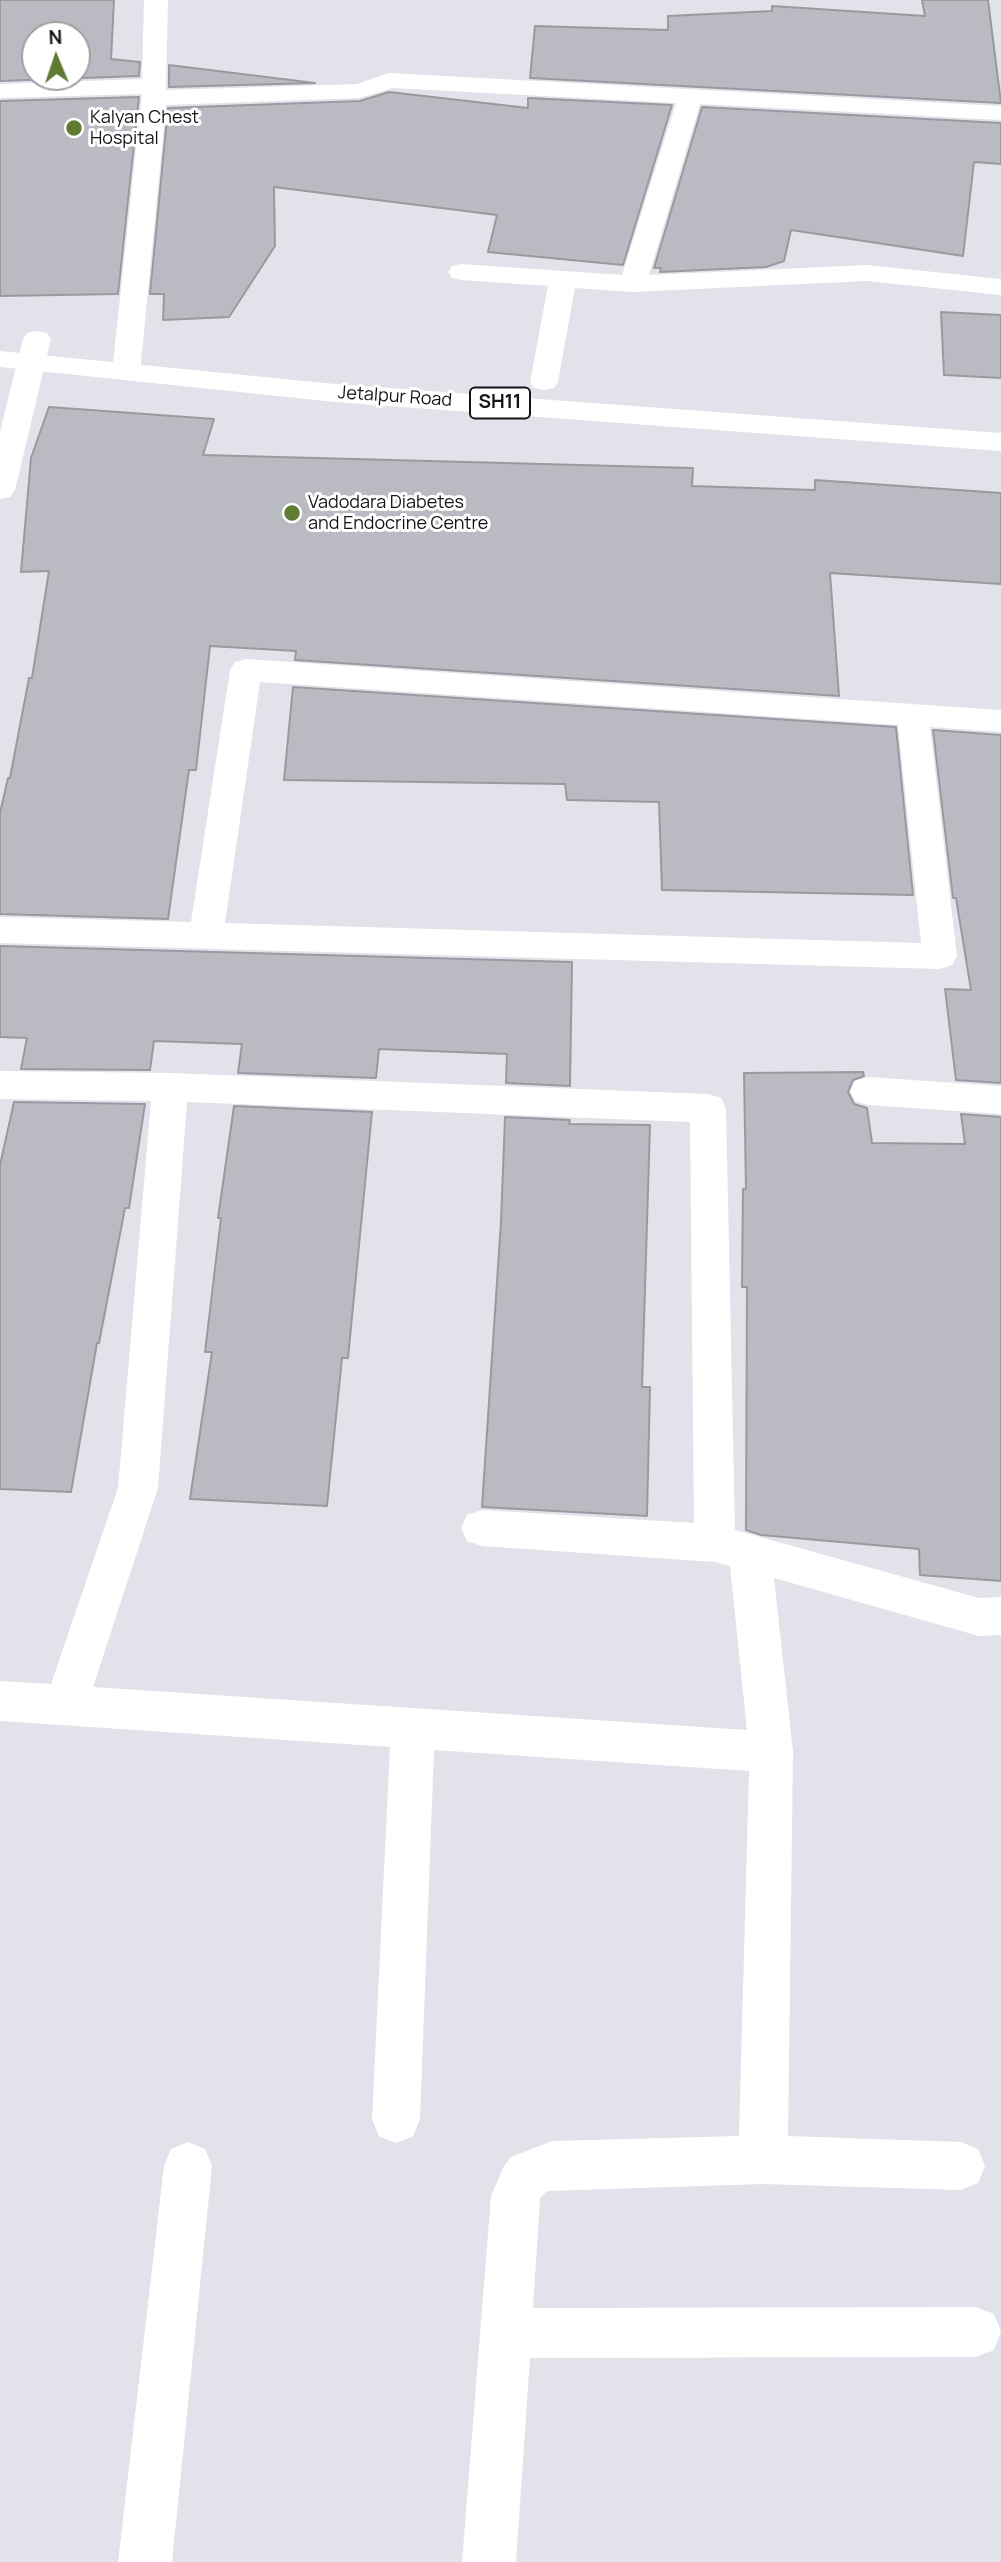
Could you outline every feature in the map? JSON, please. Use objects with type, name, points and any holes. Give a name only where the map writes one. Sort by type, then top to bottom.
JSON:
[{"type":"street","points":[[127,361],[154,92],[156,0]]},
{"type":"street","points":[[0,91],[360,91],[389,80],[1001,113]]},
{"type":"street","points":[[633,284],[690,96]]},
{"type":"street","points":[[461,272],[633,284],[867,273],[1001,287]]},
{"type":"street","name":"SH11","points":[[544,382],[563,279]]},
{"type":"street","name":"Jetalpur Road","points":[[0,335],[34,351],[127,361],[335,393],[1001,442]]},
{"type":"street","points":[[0,490],[34,351]]},
{"type":"street","name":"Jetalpur Road","points":[[0,359],[34,351]]},
{"type":"street","name":"Jetalpur Road","points":[[127,361],[544,382],[1001,416]]},
{"type":"street","points":[[206,936],[246,670],[1001,722]]},
{"type":"street","points":[[0,930],[940,956],[913,715]]},
{"type":"street","points":[[0,1085],[170,1087],[708,1108],[732,1548],[771,1752],[764,2160]]},
{"type":"street","points":[[65,1706],[138,1488],[170,1087]]},
{"type":"street","points":[[868,1091],[1001,1100]]},
{"type":"street","points":[[482,1528],[732,1548],[979,1617],[1001,1616]]},
{"type":"street","points":[[0,1701],[771,1752]]},
{"type":"street","points":[[396,2119],[413,1729]]},
{"type":"street","points":[[489,2562],[508,2333],[516,2196],[522,2179],[532,2170],[552,2165],[764,2160],[961,2166]]},
{"type":"street","points":[[145,2562],[188,2166]]},
{"type":"street","points":[[508,2333],[976,2332]]},
{"type":"building","points":[[0,0],[114,0],[111,59],[140,62],[139,76],[91,78],[91,21],[21,21],[21,80],[0,81]]},
{"type":"building","points":[[922,0],[988,0],[1001,103],[530,78],[535,26],[668,30],[668,16],[772,11],[772,6],[925,16]]},
{"type":"building","points":[[169,65],[315,83],[169,87]]},
{"type":"building","points":[[389,92],[528,108],[528,98],[672,105],[623,265],[488,252],[497,215],[274,187],[275,246],[229,317],[163,320],[164,294],[150,294],[168,108],[360,101]]},
{"type":"building","points":[[139,97],[118,294],[0,296],[0,101]]},
{"type":"building","points":[[702,107],[1001,123],[1001,164],[974,162],[963,256],[791,230],[784,261],[766,267],[660,272],[661,268],[654,268]]},
{"type":"building","points":[[941,312],[1001,315],[1001,378],[944,375]]},
{"type":"building","points":[[49,407],[214,419],[203,455],[693,468],[692,486],[815,490],[815,480],[1001,493],[1001,584],[830,573],[839,696],[295,660],[296,651],[210,646],[196,770],[189,770],[168,919],[0,914],[0,813],[10,778],[29,678],[32,678],[49,571],[21,572],[31,458]]},
{"type":"building","points":[[293,687],[896,727],[913,895],[662,890],[659,802],[567,800],[565,784],[284,780]]},
{"type":"building","points":[[933,730],[1001,735],[1001,1083],[956,1080],[945,989],[971,990],[956,898],[953,898]]},
{"type":"building","points":[[0,946],[572,962],[570,1086],[506,1083],[507,1054],[379,1049],[376,1078],[238,1073],[242,1044],[154,1041],[150,1070],[21,1069],[27,1038],[0,1037]]},
{"type":"building","points":[[863,1072],[864,1076],[853,1080],[848,1092],[854,1104],[867,1108],[872,1143],[965,1144],[961,1114],[1001,1117],[1001,1581],[920,1575],[919,1549],[761,1535],[746,1530],[747,1287],[742,1287],[743,1189],[746,1189],[744,1073]]},
{"type":"building","points":[[14,1102],[145,1104],[129,1208],[125,1208],[97,1343],[71,1492],[0,1489],[0,1165]]},
{"type":"building","points":[[234,1106],[372,1112],[348,1358],[342,1358],[327,1506],[190,1499],[212,1352],[205,1352],[221,1218],[218,1218]]},
{"type":"building","points":[[505,1117],[570,1120],[569,1124],[650,1125],[642,1387],[650,1387],[647,1516],[482,1507],[501,1222]]},
{"type":"place","name":"Kalyan Chest Hospital","points":[[74,128]]},
{"type":"place","name":"Vadodara Diabetes and Endocrine Centre","points":[[292,513]]}]
